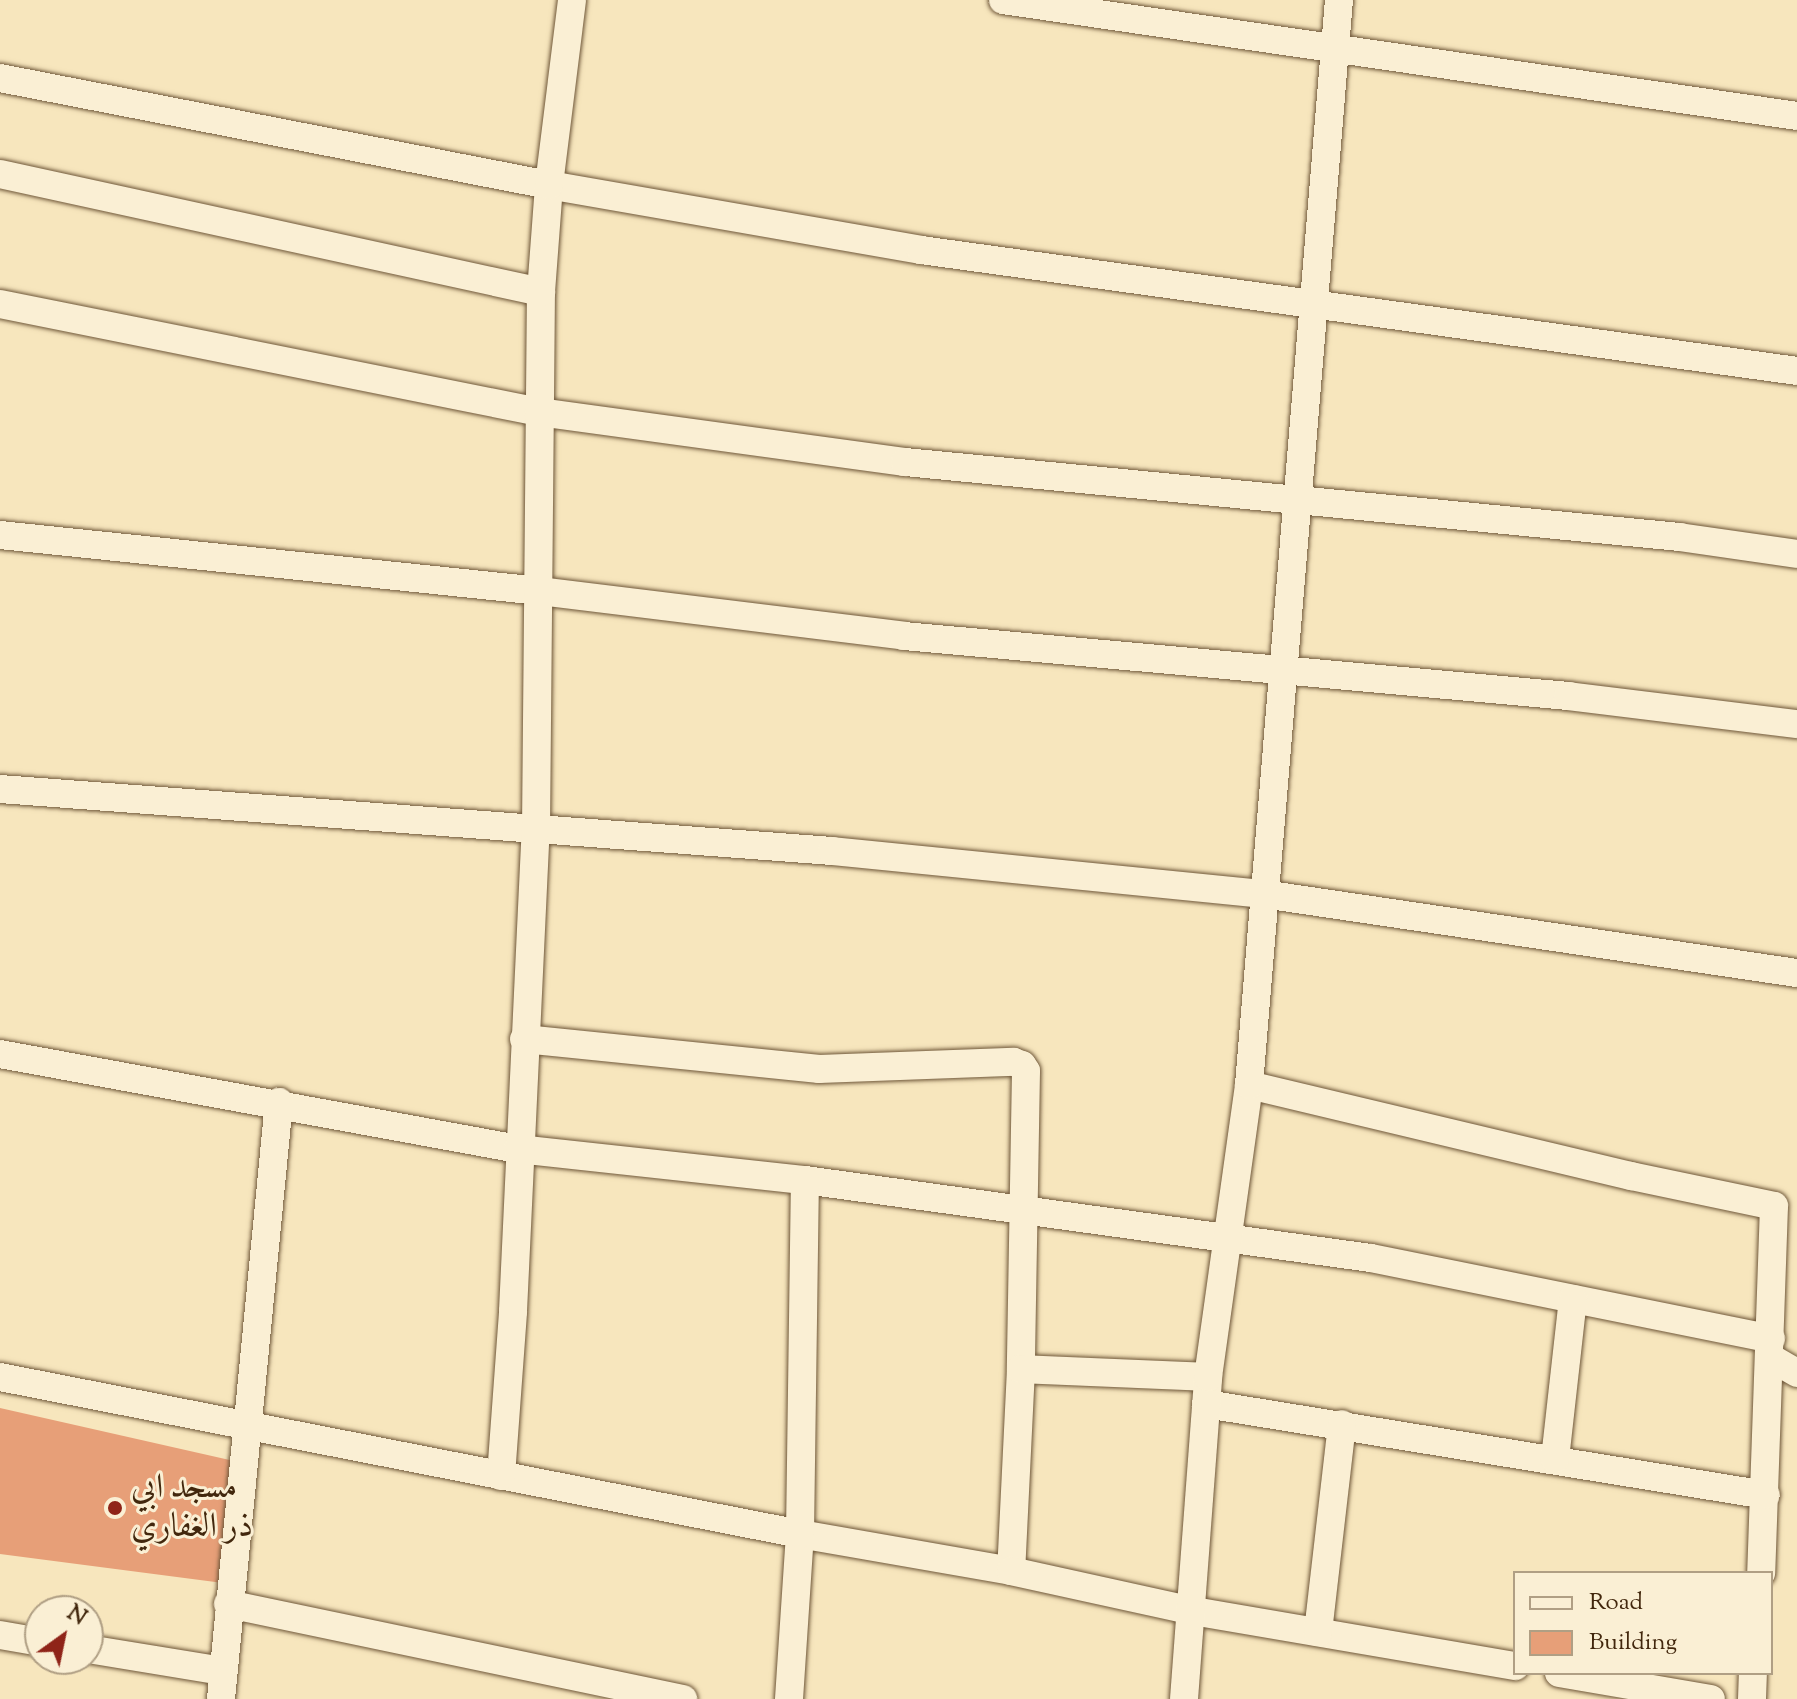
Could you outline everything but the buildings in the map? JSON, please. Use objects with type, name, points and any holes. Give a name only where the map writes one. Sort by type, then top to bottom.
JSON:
[{"type":"street","points":[[501,1476],[513,1311],[518,1149],[536,829],[541,292],[549,185],[572,0]]},
{"type":"street","points":[[1003,0],[1797,116]]},
{"type":"street","points":[[1184,1699],[1193,1611],[1207,1390],[1249,1085],[1263,894],[1300,502],[1339,0]]},
{"type":"street","points":[[0,78],[549,185],[921,250],[1315,307],[1797,371]]},
{"type":"street","points":[[0,174],[541,292]]},
{"type":"street","points":[[0,304],[539,412],[905,462],[1679,537],[1797,554]]},
{"type":"street","points":[[0,535],[540,591],[904,636],[1568,696],[1797,724]]},
{"type":"street","points":[[0,789],[832,851],[1263,894],[1797,973]]},
{"type":"street","points":[[524,1039],[819,1069],[1014,1062],[1026,1071],[1021,1369],[1011,1571]]},
{"type":"street","points":[[0,1054],[279,1102],[518,1149],[805,1180],[1371,1258],[1573,1299],[1771,1349],[1797,1373]]},
{"type":"street","points":[[1249,1085],[1631,1176],[1786,1208],[1771,1349],[1761,1571]]},
{"type":"street","points":[[104,1653],[222,1685],[279,1102]]},
{"type":"street","points":[[789,1699],[800,1534],[805,1180]]},
{"type":"street","points":[[1555,1459],[1573,1299]]},
{"type":"street","points":[[1021,1369],[1207,1390],[1342,1424],[1766,1495]]},
{"type":"street","points":[[0,1377],[800,1534],[1011,1571],[1193,1611],[1513,1666]]},
{"type":"street","points":[[1318,1632],[1342,1424]]},
{"type":"street","points":[[228,1604],[683,1699]]},
{"type":"street","points":[[0,1635],[24,1639]]},
{"type":"street","points":[[1571,1675],[1711,1699]]},
{"type":"street","points":[[1752,1699],[1753,1675]]},
{"type":"place","name":"مسجد ابي ذر الغفاري","points":[[115,1508]]}]
